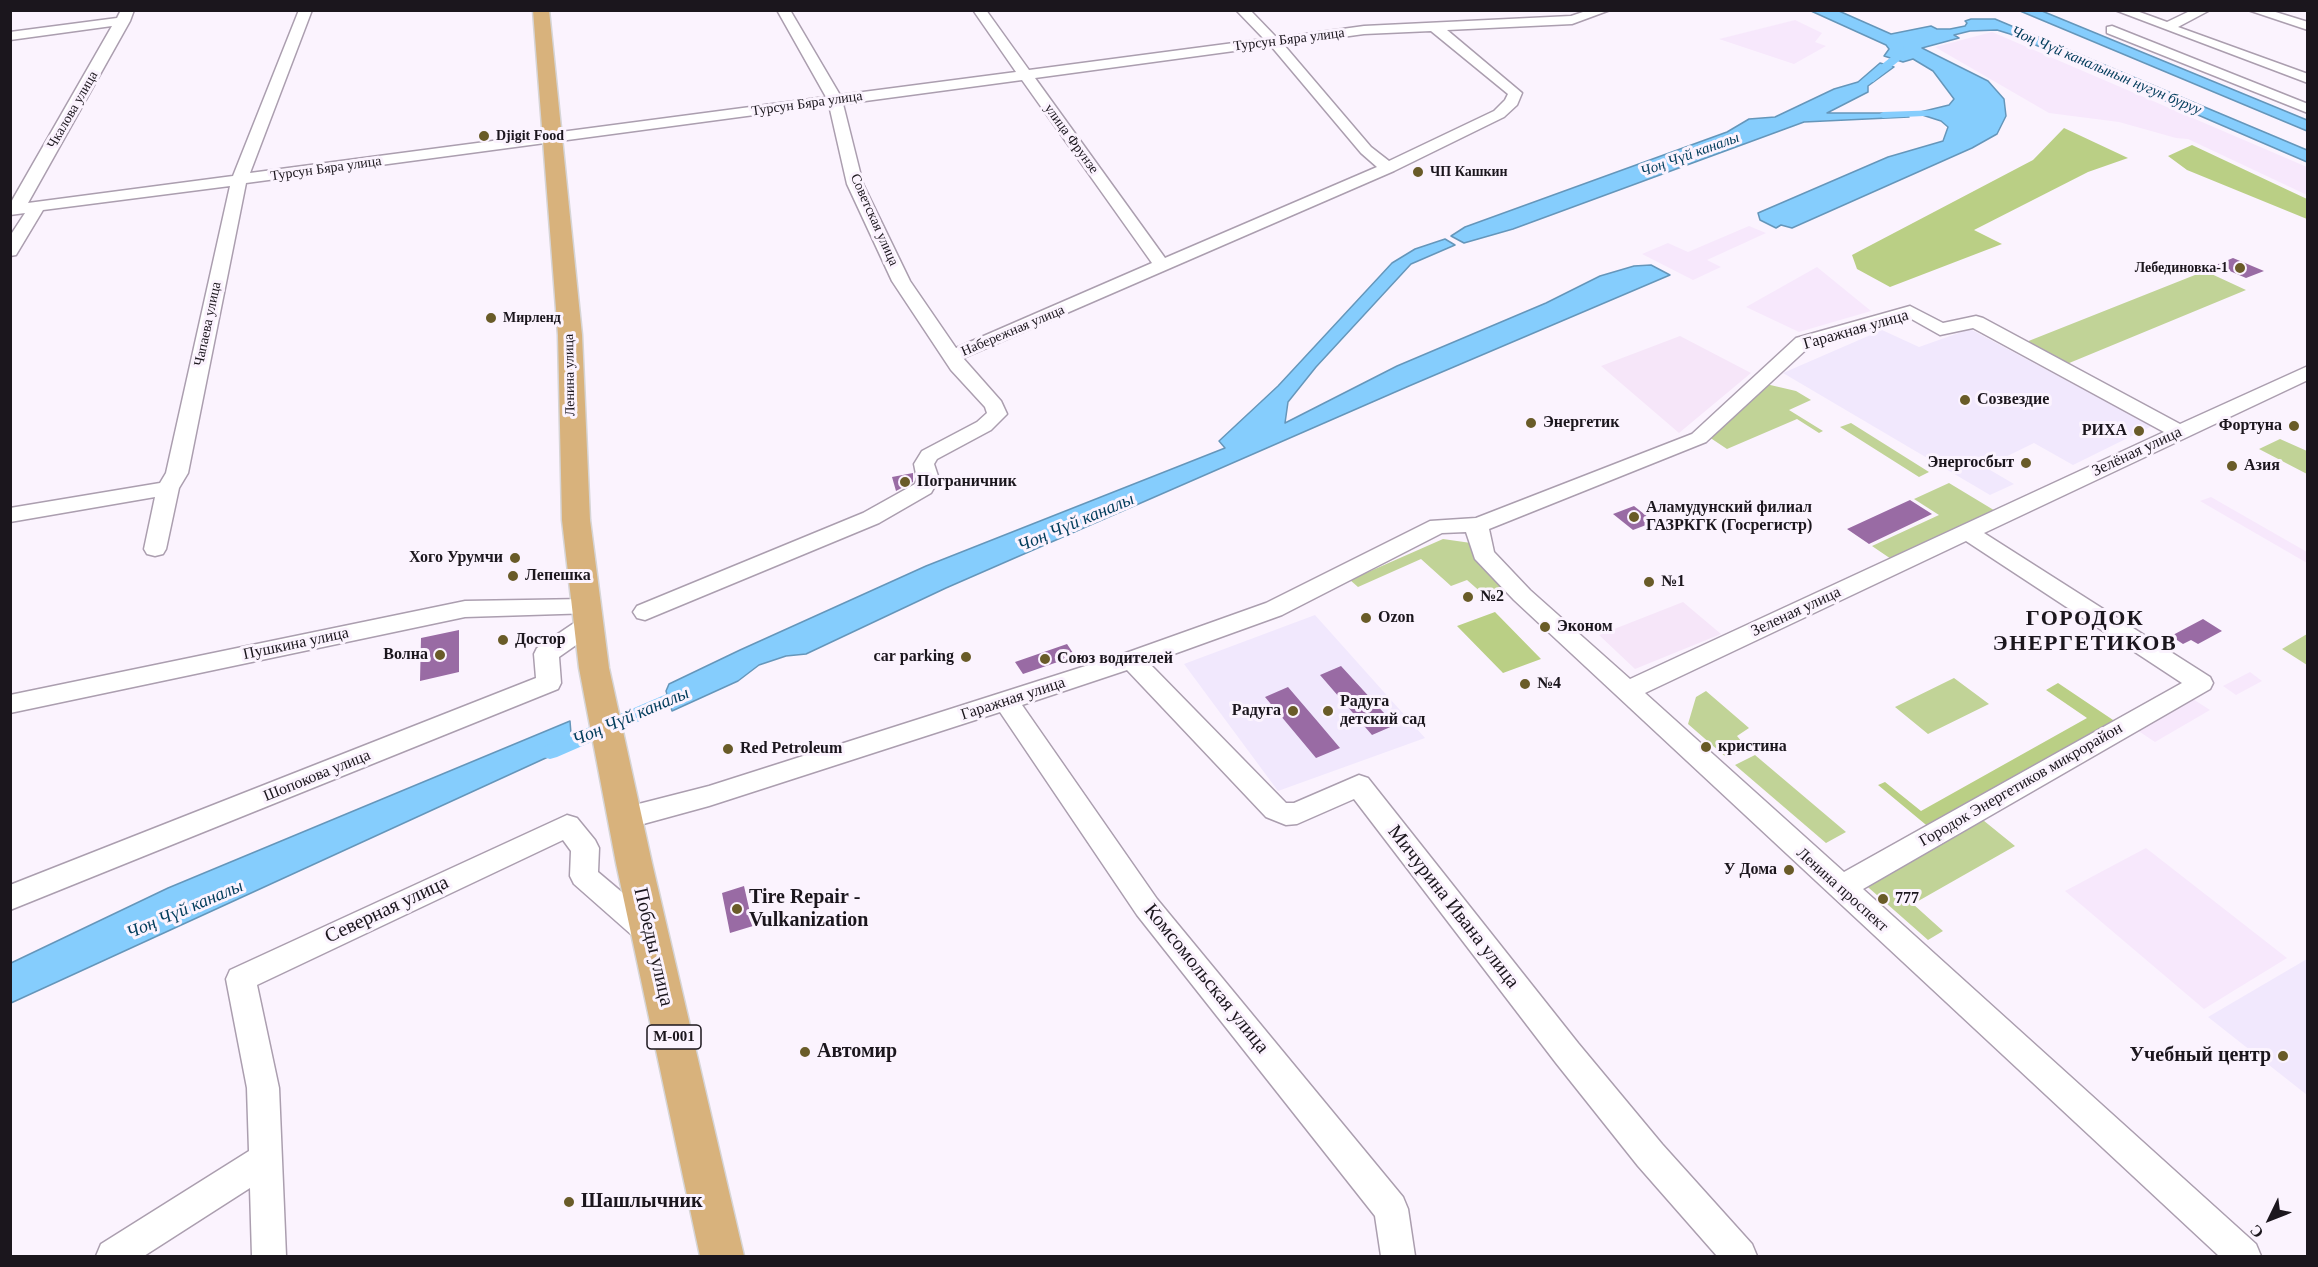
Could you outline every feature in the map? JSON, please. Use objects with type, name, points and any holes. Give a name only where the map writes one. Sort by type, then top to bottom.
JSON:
[{"type":"main road","name":"Ленина улица","points":[[542,10],[570,335],[570,395],[576,520],[594,668],[616,779]]},
{"type":"main road","name":"Победы улица","points":[[616,779],[722,1257]]},
{"type":"street","name":"Чапаева улица","points":[[155,549],[168,488],[177,473],[238,181],[306,10]]},
{"type":"street","name":"Советская улица","points":[[783,10],[835,100],[855,184],[901,281],[952,356]]},
{"type":"street","name":"улица Фрунзе","points":[[979,10],[1163,267]]},
{"type":"street","points":[[1242,10],[1274,42],[1366,150],[1388,168]]},
{"type":"street","points":[[1477,10],[1495,24]]},
{"type":"street","points":[[2121,10],[2307,79]]},
{"type":"street","points":[[2167,27],[2204,10]]},
{"type":"street","points":[[2254,10],[2307,26]]},
{"type":"street","name":"Турсун Бяра улица","points":[[13,209],[1364,30],[1572,20],[1603,11]]},
{"type":"street","points":[[10,36],[126,16]]},
{"type":"street","name":"Чкалова улица","points":[[13,209],[126,16]]},
{"type":"street","name":"Набережная улица","points":[[645,612],[871,518],[923,488],[928,479],[924,464],[929,454],[984,426],[997,414],[994,405],[958,366],[952,356],[1163,267],[1388,168],[1499,114],[1512,102],[1515,93],[1435,27]]},
{"type":"street","points":[[2112,30],[2307,110]]},
{"type":"street","points":[[10,251],[37,207]]},
{"type":"street","name":"Гаражная улица","points":[[625,818],[709,796],[1006,701],[1132,660],[1274,609],[1438,526],[1468,524],[1699,438],[1803,342],[1911,311],[1940,329],[1976,322],[2180,432]]},
{"type":"street","name":"Зелёная улица","points":[[1967,532],[2307,372]]},
{"type":"street","points":[[10,515],[168,488]]},
{"type":"street","name":"Ленина проспект","points":[[1468,524],[1490,562],[1625,692],[2244,1257]]},
{"type":"street","name":"Городок Энергетиков микрорайон","points":[[1840,888],[2201,683],[1967,532]]},
{"type":"street","name":"Зеленая улица","points":[[1625,692],[1967,532]]},
{"type":"street","name":"Пушкина улица","points":[[10,704],[465,609],[586,616]]},
{"type":"street","name":"Шопокова улица","points":[[10,898],[549,684],[546,654],[586,616]]},
{"type":"street","name":"Мичурина Ивана улица","points":[[1132,660],[1276,810],[1286,814],[1297,813],[1359,784],[1567,1053],[1650,1155],[1740,1257]]},
{"type":"street","name":"Комсомольская улица","points":[[1006,701],[1147,907],[1391,1209],[1398,1257]]},
{"type":"street","name":"Северная улица","points":[[269,1257],[263,1088],[241,979],[567,826],[585,848],[584,876],[652,936]]},
{"type":"street","points":[[112,1257],[266,1159]]},
{"type":"shaded area","points":[[1795,20],[1822,33],[1815,42],[1826,46],[1794,64],[1719,39]]},
{"type":"shaded area","points":[[1992,32],[2307,167],[2307,195],[2188,139],[2176,138],[2119,122],[2049,113],[1935,47]]},
{"type":"shaded area","points":[[1749,226],[1766,233],[1707,260],[1721,267],[1693,280],[1642,254],[1668,243],[1688,252]]},
{"type":"shaded area","points":[[1817,267],[1871,311],[1799,332],[1746,307]]},
{"type":"shaded area","name":"Созвездие","points":[[1970,329],[2152,426],[2073,465],[2034,443],[1985,467],[2014,484],[1990,495],[1783,373],[1882,330],[1919,347]]},
{"type":"shaded area","points":[[1680,336],[1751,373],[1679,433],[1601,366]]},
{"type":"shaded area","points":[[2211,497],[2307,552],[2307,563],[2200,501]]},
{"type":"shaded area","points":[[1683,602],[1721,634],[1635,669],[1599,635]]},
{"type":"shaded area","points":[[1315,615],[1425,738],[1278,791],[1184,664]]},
{"type":"shaded area","points":[[2250,672],[2262,681],[2236,695],[2223,686]]},
{"type":"shaded area","points":[[2193,699],[2210,710],[2155,742],[2137,730]]},
{"type":"shaded area","points":[[2146,848],[2287,958],[2204,1009],[2065,891]]},
{"type":"shaded area","name":"Учебный центр","points":[[2307,959],[2307,1095],[2208,1017]]},
{"type":"green space","points":[[2064,128],[2128,158],[2088,172],[1974,230],[2002,244],[1890,287],[1857,269],[1852,255],[2033,160]]},
{"type":"green space","points":[[2192,145],[2307,199],[2307,219],[2187,170],[2168,156]]},
{"type":"green space","points":[[2205,271],[2246,290],[2062,366],[2021,344]]},
{"type":"green space","points":[[1766,384],[1796,391],[1811,400],[1789,410],[1823,431],[1819,433],[1797,419],[1727,449],[1709,437]]},
{"type":"green space","points":[[1851,423],[1929,472],[1919,477],[1840,427]]},
{"type":"green space","points":[[2280,439],[2307,451],[2307,474],[2259,449]]},
{"type":"green space","points":[[1949,483],[1997,512],[1894,561],[1872,546],[1939,515],[1914,499]]},
{"type":"green space","points":[[1443,539],[1471,543],[1506,585],[1483,594],[1467,580],[1451,586],[1421,559],[1358,587],[1350,580]]},
{"type":"green space","points":[[1495,612],[1541,659],[1503,673],[1457,626]]},
{"type":"green space","points":[[2307,634],[2307,665],[2282,649]]},
{"type":"green space","points":[[1954,678],[1989,704],[1928,734],[1895,707]]},
{"type":"green space","points":[[2058,683],[2119,724],[1931,829],[1878,785],[1885,782],[1921,811],[2087,718],[2046,690]]},
{"type":"green space","points":[[1706,691],[1749,728],[1737,736],[1747,748],[1727,758],[1688,724],[1696,697]]},
{"type":"green space","points":[[1755,755],[1846,832],[1826,843],[1735,765]]},
{"type":"green space","points":[[1978,816],[2015,846],[1913,904],[1943,931],[1928,940],[1861,881]]},
{"type":"water","name":"Чоң Чүй каналынын нугун буруу","points":[[1811,11],[1839,11],[1891,34],[1931,26],[1937,29],[1950,29],[1965,26],[1967,23],[1965,21],[1971,19],[1995,19],[2307,150],[2307,162],[2010,34],[1997,30],[1970,31],[1954,35],[1959,38],[1922,48],[1988,81],[2004,99],[2006,116],[1997,134],[1972,148],[1792,228],[1781,225],[1776,228],[1760,220],[1758,213],[1888,157],[1943,141],[1948,127],[1941,121],[1916,113],[1949,105],[1954,99],[1933,71],[1913,59],[1903,62],[1884,56],[1889,49],[1886,45]]},
{"type":"water","points":[[2020,11],[2042,11],[2307,120],[2307,131]]},
{"type":"water","points":[[1880,63],[1894,67],[1868,86],[1868,92],[1827,113],[1905,113],[1909,117],[1804,122],[1513,229],[1464,243],[1451,236],[1465,227],[1727,132],[1749,119],[1775,117],[1834,89],[1858,82]]},
{"type":"water","points":[[1445,239],[1455,245],[1411,264],[1316,367],[1288,402],[1285,423],[1397,366],[1546,303],[1600,276],[1634,266],[1651,265],[1670,275],[946,588],[806,654],[786,656],[759,665],[738,681],[672,711],[666,691],[669,684],[740,650],[926,566],[1225,448],[1219,441],[1278,386],[1392,263],[1415,249]]},
{"type":"water","points":[[570,721],[572,746],[11,1003],[11,963],[168,888]]},
{"type":"building","name":"Лебединовка-1","points":[[2233,258],[2264,271],[2246,278],[2216,265]]},
{"type":"building","name":"Пограничник","points":[[913,473],[913,482],[896,491],[892,477]]},
{"type":"building","points":[[1910,500],[1932,514],[1869,544],[1847,529]]},
{"type":"building","points":[[1634,506],[1654,522],[1633,530],[1613,514]]},
{"type":"building","points":[[2203,619],[2222,631],[2198,644],[2191,640],[2183,644],[2171,636]]},
{"type":"building","name":"Волна","points":[[459,630],[459,672],[420,681],[421,638]]},
{"type":"building","name":"Союз водителей","points":[[1067,644],[1075,656],[1023,674],[1015,662]]},
{"type":"building","points":[[1341,666],[1395,725],[1372,735],[1320,675]]},
{"type":"building","points":[[1288,687],[1340,748],[1316,758],[1265,697]]},
{"type":"building","name":"Tire Repair - Vulkanization","points":[[744,886],[753,926],[730,933],[722,893]]},
{"type":"waterway","name":"Чоң Чүй каналы","points":[[1869,80],[1901,54],[1898,44]]},
{"type":"waterway","points":[[1883,115],[1940,113]]},
{"type":"waterway","name":"Чоң Чүй каналы","points":[[550,752],[690,691]]},
{"type":"place","name":"Djigit Food","points":[[484,136]]},
{"type":"place","name":"ЧП Кашкин","points":[[1418,172]]},
{"type":"place","name":"Лебединовка-1","points":[[2240,268]]},
{"type":"place","name":"Мирленд","points":[[491,318]]},
{"type":"place","name":"Созвездие","points":[[1965,400]]},
{"type":"place","name":"Энергетик","points":[[1531,423]]},
{"type":"place","name":"Фортуна","points":[[2294,426]]},
{"type":"place","name":"РИХА","points":[[2139,431]]},
{"type":"place","name":"Энергосбыт","points":[[2026,463]]},
{"type":"place","name":"Азия","points":[[2232,466]]},
{"type":"place","name":"Пограничник","points":[[905,482]]},
{"type":"place","name":"Аламудунский филиал ГАЗРКГК (Госрегистр)","points":[[1634,517]]},
{"type":"place","name":"Хого Урумчи","points":[[515,558]]},
{"type":"place","name":"Лепешка","points":[[513,576]]},
{"type":"place","name":"№1","points":[[1649,582]]},
{"type":"place","name":"№2","points":[[1468,597]]},
{"type":"place","name":"Ozon","points":[[1366,618]]},
{"type":"place","name":"Эконом","points":[[1545,627]]},
{"type":"place","name":"Достор","points":[[503,640]]},
{"type":"place","name":"Волна","points":[[440,655]]},
{"type":"place","name":"car parking","points":[[966,657]]},
{"type":"place","name":"Союз водителей","points":[[1045,659]]},
{"type":"place","name":"№4","points":[[1525,684]]},
{"type":"place","name":"Радуга","points":[[1293,711]]},
{"type":"place","name":"Радуга детский сад","points":[[1328,711]]},
{"type":"place","name":"кристина","points":[[1706,747]]},
{"type":"place","name":"Red Petroleum","points":[[728,749]]},
{"type":"place","name":"У Дома","points":[[1789,870]]},
{"type":"place","name":"777","points":[[1883,899]]},
{"type":"place","name":"Tire Repair - Vulkanization","points":[[737,909]]},
{"type":"place","name":"Автомир","points":[[805,1052]]},
{"type":"place","name":"Учебный центр","points":[[2283,1056]]},
{"type":"place","name":"Шашлычник","points":[[569,1202]]},
{"type":"district","name":"ГОРОДОК ЭНЕРГЕТИКОВ","points":[[2085,632]]}]
